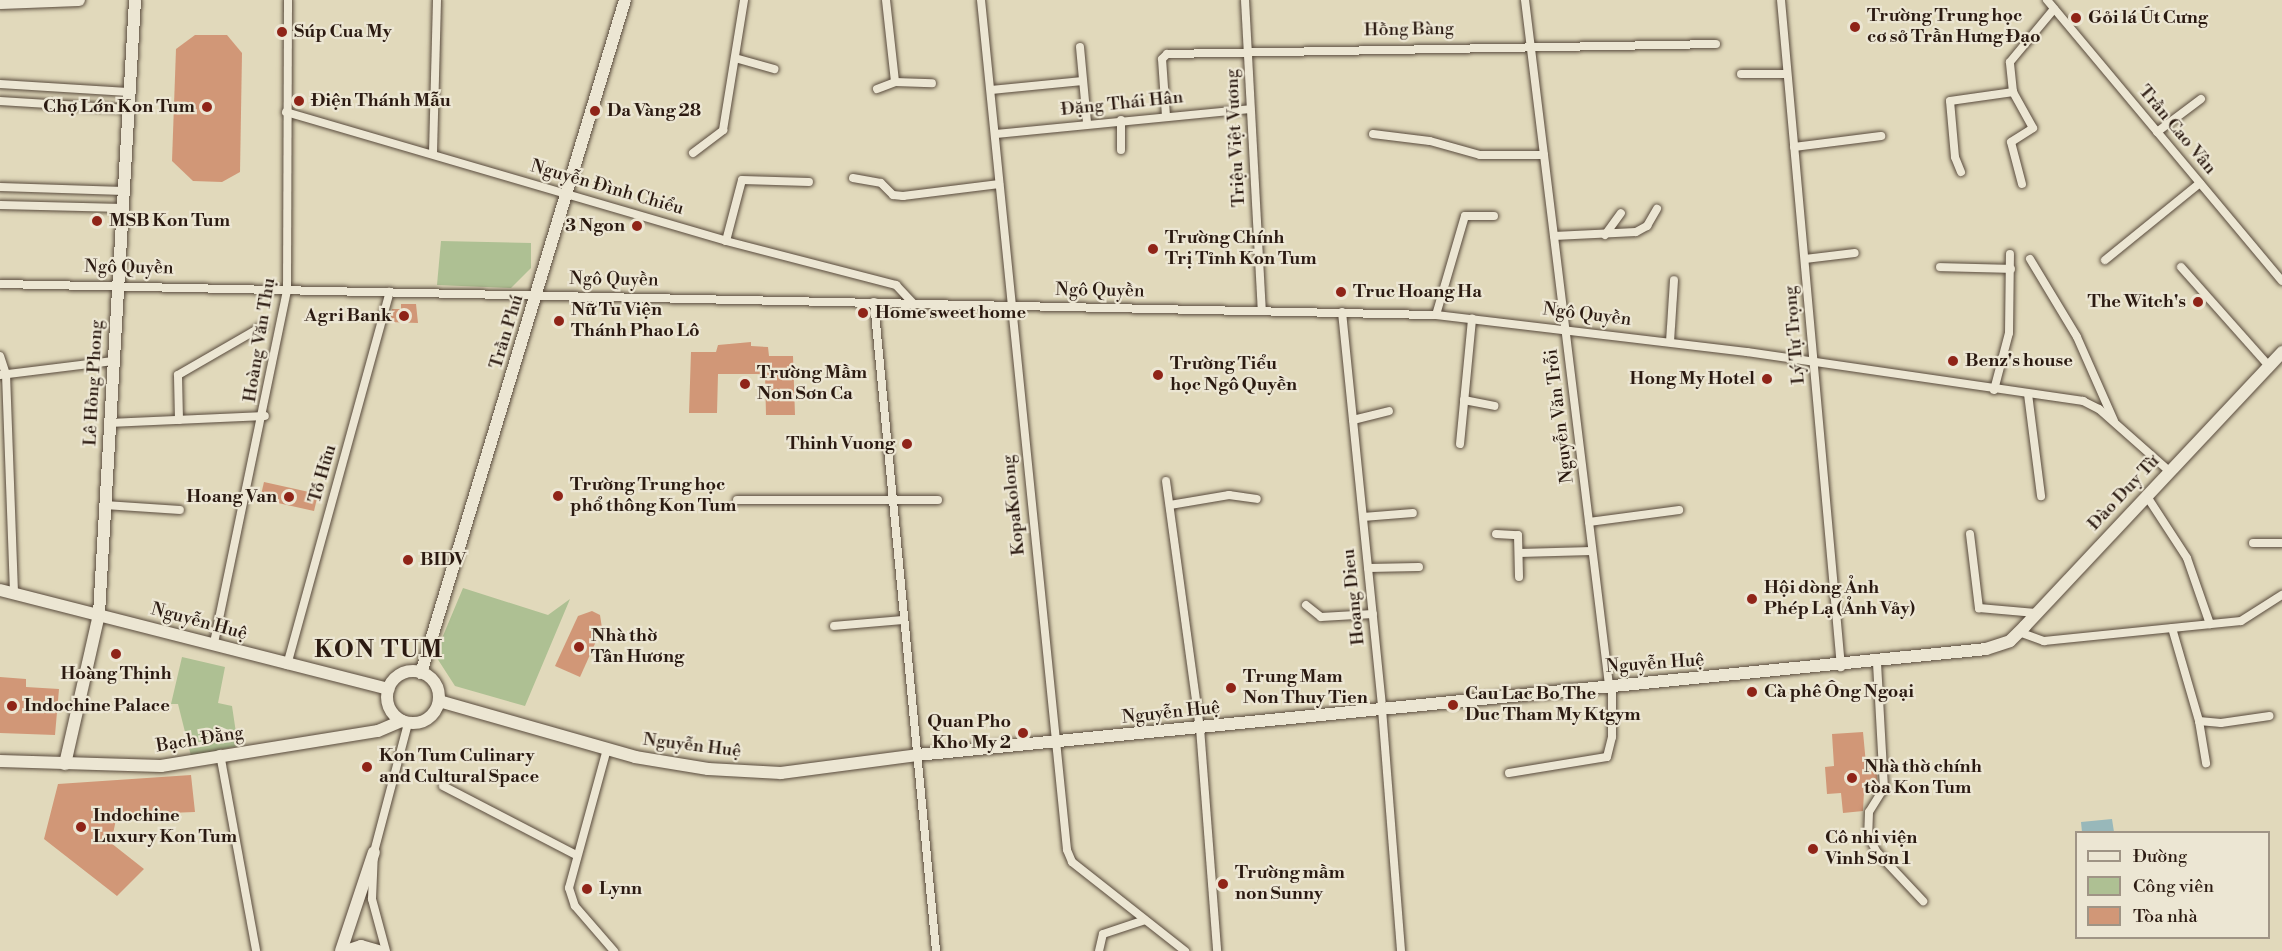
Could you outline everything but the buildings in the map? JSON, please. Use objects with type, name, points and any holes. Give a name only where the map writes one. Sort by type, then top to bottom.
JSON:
[{"type":"street","points":[[0,3],[79,0]]},
{"type":"street","name":"Lê Hồng Phong","points":[[65,764],[99,614],[135,0]]},
{"type":"street","name":"Hoàng Văn Thụ","points":[[214,643],[265,416],[287,291],[288,0]]},
{"type":"street","points":[[433,153],[437,0]]},
{"type":"street","name":"Trần Phú","points":[[421,673],[625,0]]},
{"type":"street","points":[[693,153],[723,130],[744,0]]},
{"type":"street","points":[[886,0],[895,82]]},
{"type":"street","name":"KopaKolong","points":[[981,0],[992,90],[1009,306],[1067,850],[1072,862],[1185,951]]},
{"type":"street","name":"Triệu Việt Vương","points":[[1245,0],[1262,309]]},
{"type":"street","name":"Nguyễn Văn Trỗi","points":[[1509,773],[1607,757],[1612,737],[1610,685],[1525,0]]},
{"type":"street","name":"Lý Tự Trọng","points":[[1780,0],[1841,667]]},
{"type":"street","name":"Trần Cao Vân","points":[[2047,0],[2282,281]]},
{"type":"street","points":[[2022,184],[2012,142],[2033,128],[2013,92],[2012,56],[2054,9]]},
{"type":"street","name":"Hồng Bàng","points":[[1166,116],[1163,56],[1247,49],[1716,44]]},
{"type":"street","points":[[1080,47],[1087,123]]},
{"type":"street","points":[[735,58],[774,69]]},
{"type":"street","points":[[1741,74],[1788,74]]},
{"type":"street","points":[[992,90],[1083,81]]},
{"type":"street","points":[[877,89],[895,82],[932,83]]},
{"type":"street","points":[[0,84],[128,92]]},
{"type":"street","points":[[1961,172],[1955,157],[1950,101],[2013,92]]},
{"type":"street","points":[[2157,132],[2201,99]]},
{"type":"street","points":[[0,101],[128,109]]},
{"type":"street","name":"Đặng Thái Hân","points":[[996,134],[1087,123],[1250,109]]},
{"type":"street","name":"Nguyễn Đình Chiểu","points":[[286,112],[433,153],[726,241],[896,285],[913,303]]},
{"type":"street","points":[[1121,120],[1121,150]]},
{"type":"street","points":[[1373,134],[1430,141],[1480,155],[1544,155]]},
{"type":"street","points":[[1794,147],[1881,136]]},
{"type":"street","points":[[853,178],[881,183],[893,195],[903,196],[999,184]]},
{"type":"street","points":[[726,241],[742,180],[809,182]]},
{"type":"street","points":[[2105,260],[2199,183]]},
{"type":"street","points":[[0,187],[124,191]]},
{"type":"street","points":[[0,204],[123,208]]},
{"type":"street","points":[[1554,236],[1636,232],[1647,226],[1657,209]]},
{"type":"street","points":[[1605,235],[1621,213]]},
{"type":"street","points":[[1436,315],[1465,216],[1494,216]]},
{"type":"street","points":[[1805,259],[1855,253]]},
{"type":"street","points":[[1994,390],[2009,333],[2010,254]]},
{"type":"street","points":[[2030,259],[2077,338],[2115,424]]},
{"type":"street","points":[[1940,267],[2010,269]]},
{"type":"street","points":[[2181,267],[2269,366]]},
{"type":"street","points":[[1670,342],[1674,280]]},
{"type":"street","name":"Ngô Quyền","points":[[0,284],[118,283],[287,291],[1262,309],[1436,315],[1670,342],[2083,401],[2115,424],[2169,471]]},
{"type":"street","name":"Tố Hữu","points":[[287,664],[390,292]]},
{"type":"street","points":[[874,302],[890,503],[936,951]]},
{"type":"street","name":"Hoang Dieu","points":[[1342,312],[1382,709],[1401,951]]},
{"type":"street","points":[[1460,444],[1472,319]]},
{"type":"street","points":[[179,420],[178,375],[263,326]]},
{"type":"street","name":"Đào Duy Từ","points":[[1986,649],[2010,641],[2019,632],[2282,352]]},
{"type":"street","points":[[0,356],[3,375],[14,593]]},
{"type":"street","points":[[3,375],[113,361]]},
{"type":"street","points":[[2028,394],[2041,496]]},
{"type":"street","points":[[1464,400],[1494,406]]},
{"type":"street","points":[[1353,420],[1389,411]]},
{"type":"street","points":[[109,423],[265,416]]},
{"type":"street","points":[[1166,481],[1200,728],[1217,951]]},
{"type":"street","points":[[1170,505],[1228,495],[1257,499]]},
{"type":"street","points":[[2146,495],[2187,558],[2210,624]]},
{"type":"street","points":[[737,500],[890,503],[938,500]]},
{"type":"street","points":[[105,505],[180,510]]},
{"type":"street","points":[[1589,522],[1679,510]]},
{"type":"street","points":[[1363,517],[1413,513]]},
{"type":"street","points":[[1496,534],[1518,535],[1519,577]]},
{"type":"street","points":[[1970,534],[1979,608],[2036,613]]},
{"type":"street","points":[[2253,543],[2282,543]]},
{"type":"street","points":[[1519,553],[1593,551]]},
{"type":"street","points":[[1368,568],[1419,567]]},
{"type":"street","name":"Nguyễn Huệ","points":[[0,590],[389,689]]},
{"type":"street","points":[[2019,632],[2044,641],[2241,621],[2282,595]]},
{"type":"street","points":[[1306,605],[1321,617],[1373,614]]},
{"type":"street","points":[[834,626],[902,620]]},
{"type":"street","points":[[2172,628],[2199,721],[2206,763]]},
{"type":"street","name":"Nguyễn Huệ","points":[[439,701],[607,749],[708,769],[781,773],[917,755],[1056,743],[1610,685],[1841,667],[1986,649]]},
{"type":"street","points":[[1876,663],[1884,788],[1869,812],[1868,835],[1876,851],[1923,902]]},
{"type":"street","points":[[404,673],[421,673],[433,680],[439,701],[431,717],[405,722],[388,706],[389,689],[404,673]]},
{"type":"street","points":[[2199,721],[2221,723],[2269,716]]},
{"type":"street","points":[[340,951],[374,852],[405,722]]},
{"type":"street","name":"Bạch Đằng","points":[[0,761],[161,766],[220,754],[378,731],[405,722]]},
{"type":"street","points":[[607,749],[576,855],[569,888],[575,906],[614,951]]},
{"type":"street","points":[[220,754],[256,951]]},
{"type":"street","points":[[443,786],[576,855]]},
{"type":"street","points":[[374,852],[372,899],[386,951]]},
{"type":"street","points":[[1099,951],[1103,934],[1145,920]]},
{"type":"street","points":[[346,951],[361,946],[378,951]]},
{"type":"green space","points":[[441,241],[531,243],[531,268],[511,288],[437,285]]},
{"type":"green space","points":[[463,588],[548,615],[570,599],[525,706],[455,686],[435,655]]},
{"type":"green space","points":[[182,657],[225,667],[218,703],[232,706],[238,746],[191,756],[178,704],[171,704]]},
{"type":"water","points":[[2112,819],[2114,831],[2082,831],[2081,822]]},
{"type":"place","name":"Gỏi lá Út Cưng","points":[[2076,18]]},
{"type":"place","name":"Trường Trung học cơ sở Trần Hưng Đạo","points":[[1855,27]]},
{"type":"place","name":"Súp Cua My","points":[[282,32]]},
{"type":"place","name":"Điện Thánh Mẫu","points":[[299,101]]},
{"type":"place","name":"Chợ Lớn Kon Tum","points":[[207,107]]},
{"type":"place","name":"Da Vàng 28","points":[[595,111]]},
{"type":"place","name":"MSB Kon Tum","points":[[97,221]]},
{"type":"place","name":"3 Ngon","points":[[637,226]]},
{"type":"place","name":"Trường Chính Trị Tỉnh Kon Tum","points":[[1153,249]]},
{"type":"place","name":"Truc Hoang Ha","points":[[1341,292]]},
{"type":"place","name":"The Witch's","points":[[2198,302]]},
{"type":"place","name":"Home sweet home","points":[[863,313]]},
{"type":"place","name":"Agri Bank","points":[[404,316]]},
{"type":"place","name":"Nữ Tu Viện Thánh Phao Lô","points":[[559,321]]},
{"type":"place","name":"Benz's house","points":[[1953,361]]},
{"type":"place","name":"Trường Tiểu học Ngô Quyền","points":[[1158,375]]},
{"type":"place","name":"Hong My Hotel","points":[[1767,379]]},
{"type":"place","name":"Trường Mầm Non Sơn Ca","points":[[745,384]]},
{"type":"place","name":"Thinh Vuong","points":[[907,444]]},
{"type":"place","name":"Trường Trung học phổ thông Kon Tum","points":[[558,496]]},
{"type":"place","name":"Hoang Van","points":[[289,497]]},
{"type":"place","name":"BIDV","points":[[408,560]]},
{"type":"place","name":"Hội dòng Ảnh Phép Lạ (Ảnh Vảy)","points":[[1752,599]]},
{"type":"place","name":"Nhà thờ Tân Hương","points":[[579,647]]},
{"type":"place","name":"Hoàng Thịnh","points":[[116,654]]},
{"type":"place","name":"Trung Mam Non Thuy Tien","points":[[1231,688]]},
{"type":"place","name":"Cà phê Ông Ngoại","points":[[1752,692]]},
{"type":"place","name":"Cau Lac Bo The Duc Tham My Ktgym","points":[[1453,705]]},
{"type":"place","name":"Indochine Palace","points":[[12,706]]},
{"type":"place","name":"Quan Pho Kho My 2","points":[[1023,733]]},
{"type":"place","name":"Kon Tum Culinary and Cultural Space","points":[[367,767]]},
{"type":"place","name":"Nhà thờ chính tòa Kon Tum","points":[[1852,778]]},
{"type":"place","name":"Indochine Luxury Kon Tum","points":[[81,827]]},
{"type":"place","name":"Cô nhi viện Vinh Sơn 1","points":[[1813,849]]},
{"type":"place","name":"Trường mầm non Sunny","points":[[1223,884]]},
{"type":"place","name":"Lynn","points":[[587,889]]},
{"type":"district","name":"KON TUM","points":[[379,651]]}]
